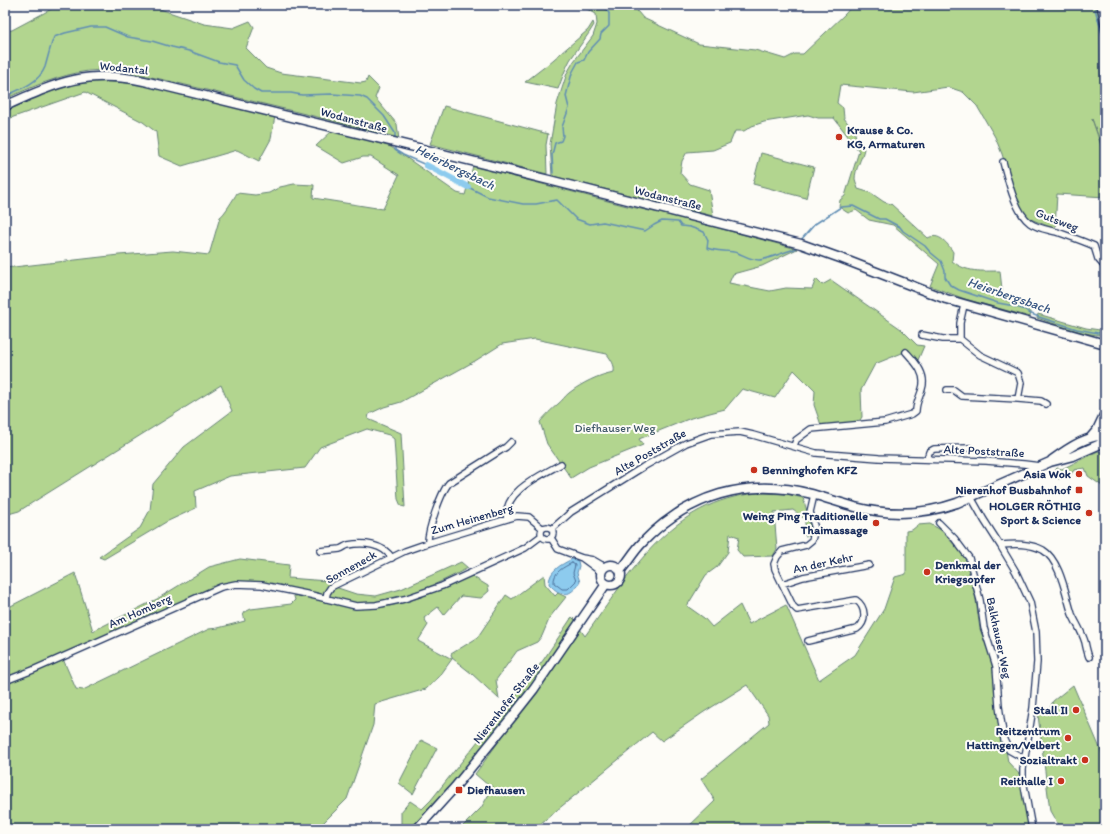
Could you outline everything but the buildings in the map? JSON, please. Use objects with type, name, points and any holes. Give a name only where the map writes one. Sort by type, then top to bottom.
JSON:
[{"type":"main road","name":"Wodantal","points":[[5,106],[53,85],[79,78],[97,76],[134,79],[219,99]]},
{"type":"main road","name":"Wodanstraße","points":[[219,99],[797,243],[964,305],[1105,344]]},
{"type":"main road","points":[[1105,413],[1103,425],[1105,439]]},
{"type":"main road","points":[[1050,462],[1061,453],[1091,437],[1103,425]]},
{"type":"main road","points":[[1091,437],[1105,439]]},
{"type":"main road","points":[[620,571],[632,554],[653,532],[673,516],[693,504],[714,496],[746,489],[789,489],[866,510],[900,514],[920,512],[942,508],[971,497],[1040,466],[1073,456],[1105,439]]},
{"type":"main road","points":[[606,568],[617,567],[620,571],[621,577],[618,582],[613,585],[606,584],[602,580],[606,568],[632,554]]},
{"type":"main road","name":"Nierenhofer Straße","points":[[417,829],[455,787],[534,689],[606,584]]},
{"type":"street","points":[[1101,5],[1102,16],[1105,24]]},
{"type":"street","name":"Gutsweg","points":[[1003,162],[1017,204],[1029,222],[1036,226],[1058,232],[1094,246],[1098,259],[1105,267]]},
{"type":"street","points":[[960,339],[960,322],[964,305]]},
{"type":"street","points":[[922,335],[943,339],[960,339],[980,355],[1018,373],[1021,383],[1018,399]]},
{"type":"street","points":[[794,446],[796,440],[811,429],[885,422],[912,414],[916,410],[917,400],[923,386],[923,380],[918,366],[906,352]]},
{"type":"street","points":[[947,390],[954,390],[962,396],[1041,401],[1046,404]]},
{"type":"street","name":"Alte Poststraße","points":[[552,529],[571,512],[643,467],[692,440],[711,434],[740,432],[816,453],[928,460],[986,461],[1040,466]]},
{"type":"street","points":[[428,543],[428,535],[444,489],[458,476],[506,447],[511,442]]},
{"type":"street","name":"Alte Poststraße","points":[[928,460],[929,452],[934,449],[969,448]]},
{"type":"street","points":[[507,519],[506,512],[516,492],[528,483],[561,464]]},
{"type":"street","name":"An der Kehr","points":[[808,641],[856,629],[862,621],[864,612],[863,607],[856,600],[797,610],[793,606],[775,569],[775,561],[782,551],[806,545],[812,540],[814,530],[810,512],[814,495]]},
{"type":"street","points":[[971,497],[1016,572],[1030,602],[1036,632],[1037,662],[1033,708],[1023,769],[1023,780],[1032,829]]},
{"type":"street","name":"Zum Heinenberg","points":[[405,551],[517,516],[526,516],[533,519],[542,528]]},
{"type":"street","name":"Balkhauser Weg","points":[[939,523],[954,538],[969,558],[980,600],[984,628],[996,666],[999,706],[1004,740],[1009,750],[1025,759]]},
{"type":"street","points":[[541,536],[540,533],[542,528],[548,527],[552,529],[553,533],[551,538]]},
{"type":"street","points":[[541,536],[545,539],[551,538]]},
{"type":"street","points":[[326,599],[356,606],[376,605],[404,599],[442,586],[525,548],[541,536]]},
{"type":"street","points":[[551,538],[558,549],[582,558],[593,560],[606,568]]},
{"type":"street","name":"Sonneneck","points":[[320,551],[341,549],[347,545],[369,544],[384,548],[392,558]]},
{"type":"street","points":[[1000,545],[1016,544],[1034,546],[1044,551],[1051,558],[1057,568],[1089,657]]},
{"type":"street","name":"Sonneneck","points":[[326,599],[327,593],[331,587],[405,551]]},
{"type":"street","name":"An der Kehr","points":[[782,584],[803,577],[869,565]]},
{"type":"street","name":"Am Homberg","points":[[5,681],[46,665],[220,587],[236,584],[262,585],[326,599]]},
{"type":"green space","points":[[59,5],[148,5],[204,24],[233,28],[250,21],[254,27],[246,48],[266,68],[281,73],[361,83],[366,82],[368,77],[379,88],[375,98],[397,124],[399,140],[315,116],[139,74],[119,71],[98,70],[67,75],[35,86],[5,99],[5,31],[12,30]]},
{"type":"green space","points":[[580,5],[632,5],[643,18],[699,44],[755,50],[785,59],[795,54],[803,54],[853,5],[1099,5],[1100,67],[1102,94],[1105,103],[1105,154],[1092,119],[1105,157],[1105,197],[1057,194],[1055,229],[1028,218],[1027,219],[1013,191],[1002,154],[995,137],[977,106],[963,92],[948,87],[913,92],[840,85],[837,103],[843,108],[844,118],[855,133],[856,140],[864,149],[855,175],[858,189],[871,193],[884,202],[891,204],[928,238],[936,237],[943,240],[953,252],[952,261],[963,268],[1000,271],[1003,299],[1027,307],[1031,312],[1030,317],[965,299],[930,286],[939,264],[893,225],[869,220],[856,210],[848,213],[839,207],[840,200],[845,196],[859,151],[834,118],[818,118],[808,115],[764,122],[752,126],[744,131],[735,131],[730,143],[713,150],[687,152],[682,161],[680,173],[690,184],[709,190],[713,216],[552,176],[550,144],[557,104],[567,73],[593,36],[597,24],[596,14]]},
{"type":"green space","points":[[593,22],[594,25],[568,63],[558,89],[525,82],[588,30]]},
{"type":"green space","points":[[99,81],[134,83],[275,116],[271,139],[259,161],[237,150],[182,166],[159,156],[156,132],[143,122],[85,92],[5,120],[5,112],[45,92],[75,83]]},
{"type":"green space","points":[[444,106],[548,134],[546,145],[547,174],[430,144]]},
{"type":"green space","name":"Diefhauser Weg","points":[[333,130],[391,147],[457,193],[465,195],[473,166],[797,249],[762,266],[733,274],[729,283],[770,291],[786,288],[812,289],[816,279],[822,285],[831,280],[901,329],[917,345],[924,346],[918,360],[902,353],[875,364],[861,390],[862,417],[858,423],[821,425],[814,405],[815,391],[794,370],[775,398],[742,389],[725,409],[691,418],[639,439],[643,445],[589,467],[571,478],[547,444],[540,422],[574,389],[596,377],[614,372],[612,362],[607,354],[535,339],[502,344],[475,361],[401,402],[384,407],[369,414],[368,419],[401,433],[405,507],[401,506],[398,499],[394,439],[389,435],[367,429],[320,447],[305,468],[230,476],[195,491],[196,508],[166,522],[104,559],[99,557],[140,528],[150,510],[153,484],[184,447],[232,411],[221,385],[19,511],[5,515],[5,268],[119,255],[173,251],[209,255],[220,217],[237,193],[255,195],[269,193],[280,187],[294,184],[314,185],[313,198],[383,209],[399,175],[371,157],[363,157],[344,163],[316,146]]},
{"type":"green space","points":[[761,153],[814,167],[806,198],[753,184]]},
{"type":"green space","points":[[1038,314],[1086,328],[1100,330],[1105,326],[1105,334],[1091,334],[1071,329],[1037,318]]},
{"type":"green space","points":[[1098,451],[1104,453],[1105,456],[1105,488],[1088,476],[1085,468],[1074,470],[1069,477],[1057,478],[1055,472],[1057,468],[1062,469]]},
{"type":"green space","points":[[758,493],[787,494],[803,498],[811,524],[810,535],[805,536],[805,519],[793,510],[774,512],[777,549],[773,556],[743,557],[737,550],[739,537],[730,534],[728,552],[717,567],[706,575],[687,606],[704,618],[712,627],[740,605],[749,624],[786,605],[819,680],[855,655],[884,609],[895,577],[906,574],[906,531],[912,530],[918,525],[930,524],[941,530],[966,558],[976,600],[980,629],[991,658],[1008,762],[1021,776],[1031,829],[860,829],[858,826],[852,829],[686,829],[715,801],[701,779],[769,723],[768,715],[747,685],[662,741],[652,732],[534,829],[460,829],[481,808],[492,789],[492,786],[489,786],[475,774],[580,629],[585,636],[637,564],[656,543],[677,525],[700,510],[727,499]]},
{"type":"green space","points":[[240,559],[289,565],[288,578],[327,581],[338,588],[356,594],[376,596],[401,589],[461,562],[468,568],[415,592],[387,600],[357,603],[357,608],[376,608],[401,604],[448,586],[470,575],[488,586],[489,591],[481,598],[461,596],[444,615],[438,607],[424,618],[428,625],[418,641],[452,659],[439,677],[426,689],[375,704],[373,725],[347,799],[317,829],[5,829],[5,683],[63,659],[76,689],[83,690],[209,629],[245,621],[243,613],[251,609],[291,604],[295,600],[293,593],[236,582],[33,668],[5,678],[5,609],[75,573],[93,631],[157,599],[209,567]]},
{"type":"green space","points":[[544,575],[545,584],[555,596],[558,593],[566,597],[550,617],[542,636],[537,642],[517,651],[496,680],[499,699],[452,658],[451,654],[477,638],[506,595],[512,599]]},
{"type":"green space","points":[[572,617],[577,622],[509,716],[455,782],[411,829],[399,829],[401,827],[401,812],[410,801],[422,809],[431,800],[506,706],[519,692],[544,659]]},
{"type":"green space","name":"Reitzentrum Hattingen/Velbert","points":[[1073,685],[1105,760],[1105,829],[1059,829],[1060,828],[1050,811],[1038,715],[1049,711],[1053,701]]},
{"type":"green space","points":[[421,740],[437,748],[413,794],[399,783]]},
{"type":"water","points":[[572,559],[578,561],[579,566],[577,573],[580,582],[573,591],[569,593],[566,594],[558,592],[549,584],[551,575],[556,568]]},
{"type":"waterway","points":[[553,173],[552,155],[555,143],[561,141],[563,136],[562,127],[569,108],[566,96],[572,73],[578,62],[584,60],[588,52],[600,39],[601,34],[609,26],[609,13],[602,5]]},
{"type":"waterway","points":[[1095,5],[1105,44]]},
{"type":"waterway","name":"Heierbergsbach","points":[[5,96],[33,82],[42,73],[54,37],[91,27],[105,27],[128,37],[152,41],[189,51],[219,62],[235,65],[244,80],[261,93],[360,96],[367,99],[384,116],[395,133],[395,139]]},
{"type":"waterway","name":"Heierbergsbach","points":[[395,145],[395,150],[426,165]]},
{"type":"waterway","name":"Heierbergsbach","points":[[426,165],[468,187]]},
{"type":"waterway","name":"Heierbergsbach","points":[[468,187],[488,197],[523,204],[536,204],[557,200],[576,219],[590,224],[603,222],[645,231],[662,221],[678,222],[681,226],[690,227],[704,232],[708,240],[707,248],[738,253],[753,259],[762,260],[795,249],[796,246]]},
{"type":"waterway","name":"Heierbergsbach","points":[[800,241],[815,224],[841,207],[853,206],[879,219],[885,219],[900,227],[903,231],[925,246],[941,261],[945,271],[945,277],[950,285],[959,290],[998,303],[1026,310],[1029,313],[1039,317],[1077,329],[1098,333],[1105,330]]},
{"type":"place","name":"Krause & Co. KG, Armaturen","points":[[839,137]]},
{"type":"place","name":"Benninghofen KFZ","points":[[754,470]]},
{"type":"place","name":"Asia Wok","points":[[1079,474]]},
{"type":"place","name":"Nierenhof Busbahnhof","points":[[1079,490]]},
{"type":"place","name":"HOLGER RÖTHIG Sport & Science","points":[[1089,513]]},
{"type":"place","name":"Weing Ping Traditionelle Thaimassage","points":[[876,523]]},
{"type":"place","name":"Denkmal der Kriegsopfer","points":[[927,572]]},
{"type":"place","name":"Stall II","points":[[1076,710]]},
{"type":"place","name":"Reitzentrum Hattingen/Velbert","points":[[1068,738]]},
{"type":"place","name":"Sozialtrakt","points":[[1085,760]]},
{"type":"place","name":"Reithalle I","points":[[1061,781]]},
{"type":"place","name":"Diefhausen","points":[[459,790]]}]
